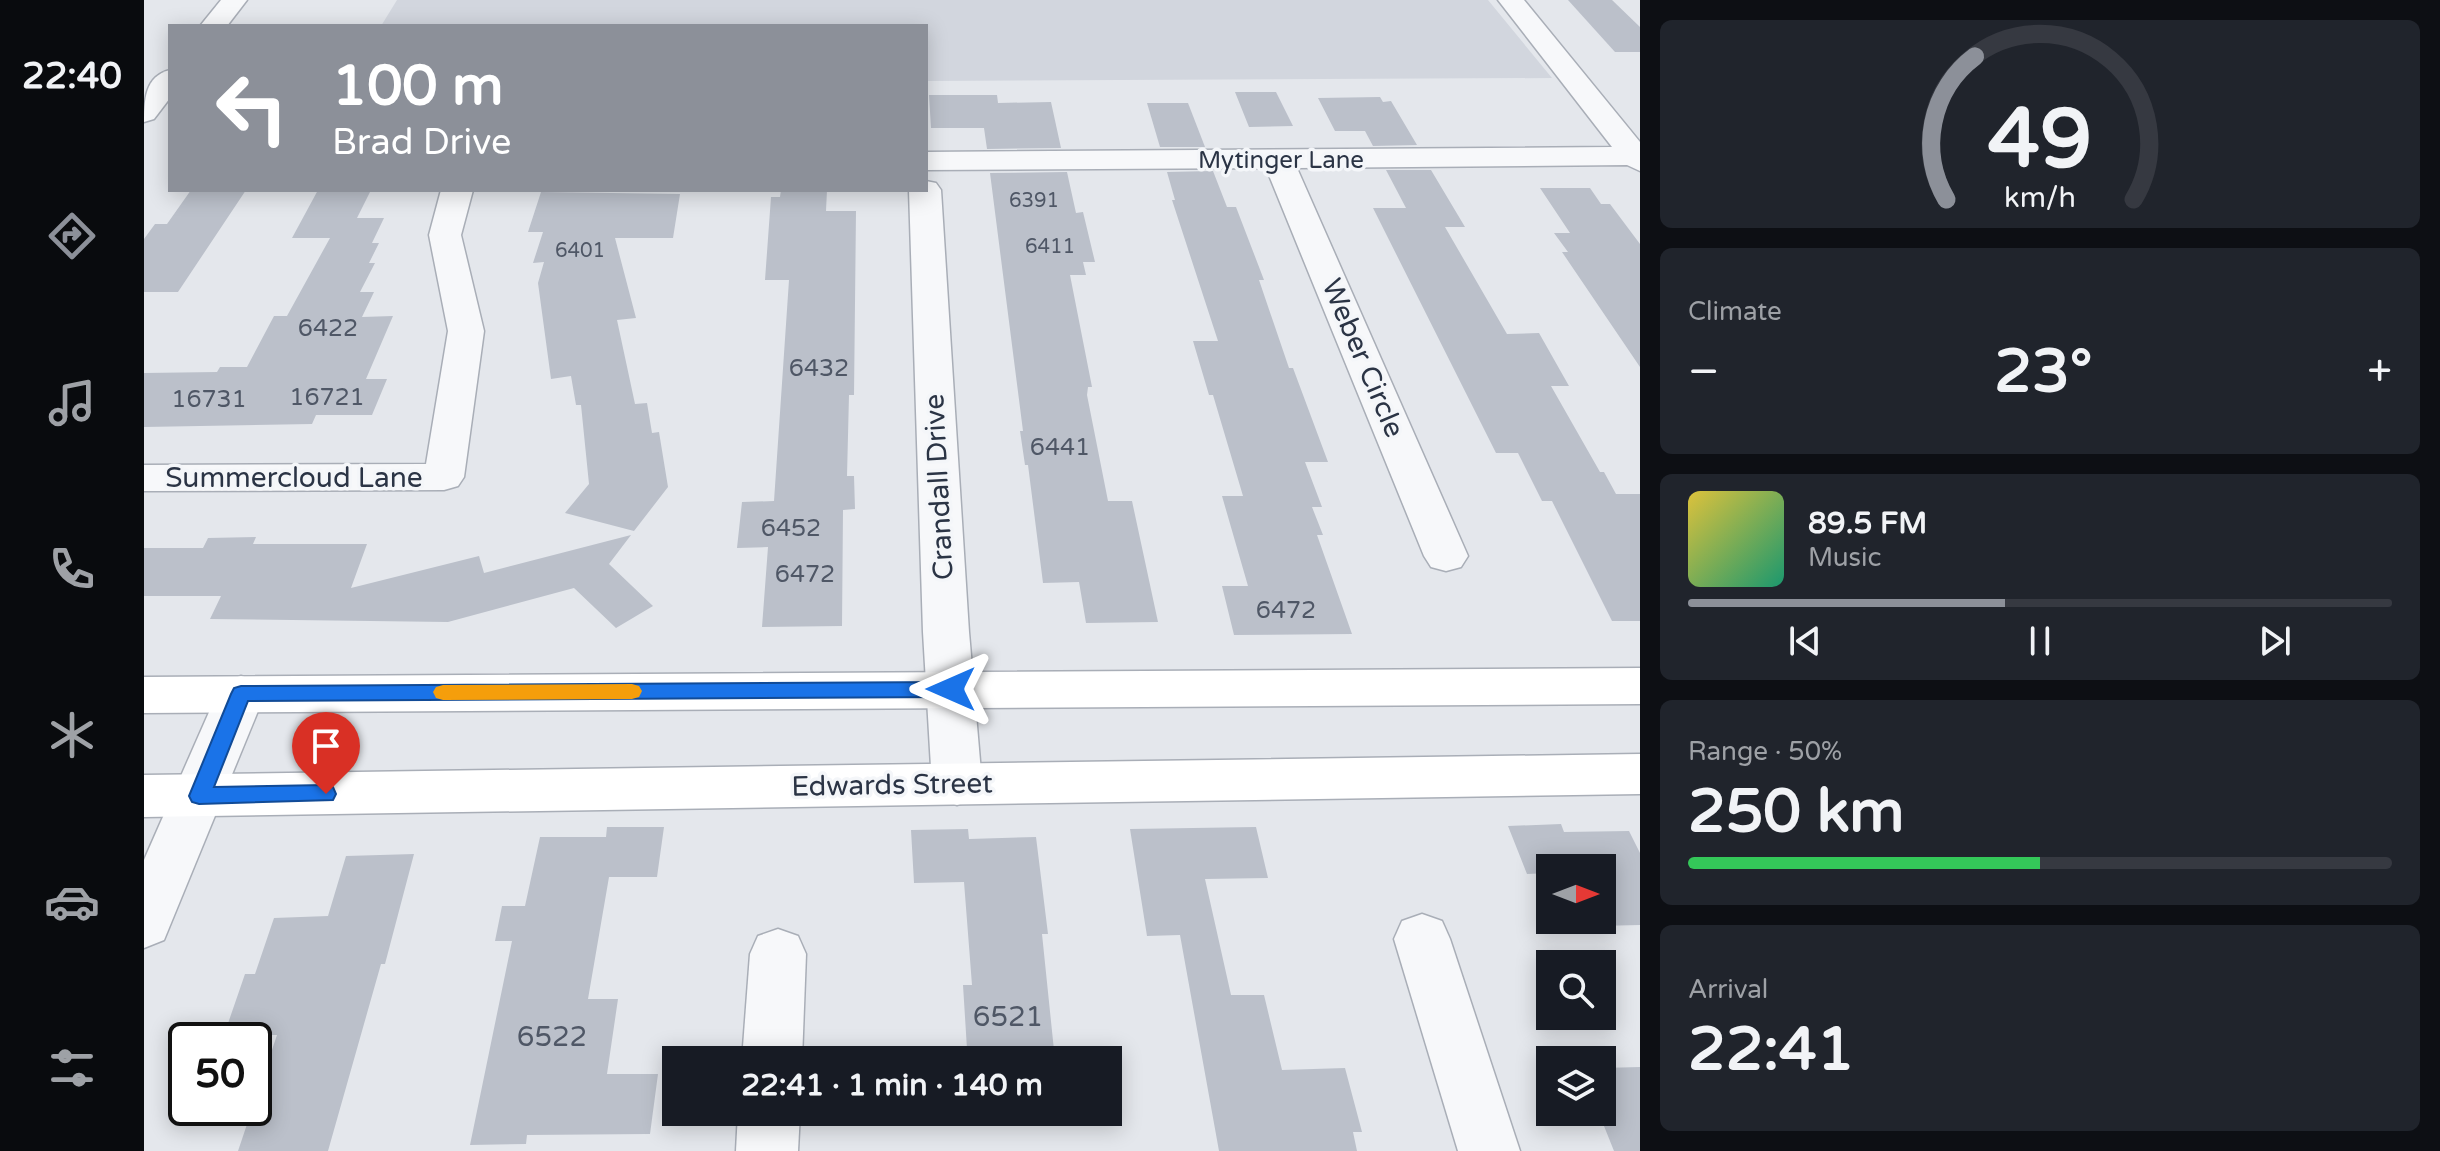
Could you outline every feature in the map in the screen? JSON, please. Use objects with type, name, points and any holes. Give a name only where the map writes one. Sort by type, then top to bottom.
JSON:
[{"type":"main road","points":[[144,695],[1640,686]]},
{"type":"main road","name":"Edwards Street","points":[[144,796],[1640,774]]},
{"type":"street","points":[[215,24],[234,0]]},
{"type":"street","points":[[1511,0],[1638,159]]},
{"type":"street","points":[[144,113],[168,81]]},
{"type":"street","name":"Mytinger Lane","points":[[928,161],[1638,159]]},
{"type":"street","name":"Weber Circle","points":[[1279,161],[1446,556]]},
{"type":"street","name":"Summercloud Lane","points":[[144,478],[444,477],[466,331],[445,235],[456,192]]},
{"type":"street","name":"Crandall Drive","points":[[925,192],[957,784]]},
{"type":"street","points":[[144,923],[241,694]]},
{"type":"street","points":[[1422,939],[1489,1151]]},
{"type":"street","points":[[773,1046],[778,954]]},
{"type":"street","points":[[767,1151],[768,1126]]},
{"type":"shaded area","points":[[397,0],[1488,0],[1552,78],[928,81],[928,24],[382,24]]},
{"type":"building","points":[[1568,0],[1612,0],[1640,27],[1640,52],[1615,52]]},
{"type":"building","points":[[1235,92],[1276,92],[1293,126],[1249,127]]},
{"type":"building","points":[[929,95],[997,95],[998,103],[1051,102],[1061,148],[987,149],[984,128],[931,128]]},
{"type":"building","points":[[1380,97],[1383,102],[1391,101],[1417,145],[1373,146],[1365,131],[1335,131],[1318,98]]},
{"type":"building","points":[[1147,103],[1188,103],[1205,147],[1160,147]]},
{"type":"building","points":[[1386,170],[1431,170],[1465,227],[1445,227],[1507,334],[1539,333],[1569,386],[1551,386],[1600,472],[1604,472],[1616,494],[1640,494],[1640,621],[1612,621],[1552,501],[1542,501],[1518,453],[1496,453],[1373,208],[1406,208]]},
{"type":"building","points":[[1213,171],[1227,207],[1236,207],[1264,280],[1259,280],[1289,368],[1293,368],[1328,462],[1305,462],[1322,507],[1312,507],[1323,535],[1317,535],[1352,634],[1234,635],[1222,586],[1248,586],[1222,496],[1243,496],[1213,395],[1209,395],[1193,341],[1218,341],[1172,200],[1175,200],[1167,172]]},
{"type":"building","points":[[1067,172],[1076,213],[1083,212],[1095,262],[1083,262],[1086,275],[1070,275],[1092,387],[1088,387],[1087,395],[1108,501],[1132,501],[1158,622],[1086,623],[1079,582],[1043,583],[1028,465],[1025,465],[1020,431],[1023,431],[990,173]]},
{"type":"building","points":[[1540,188],[1590,188],[1601,204],[1610,204],[1640,244],[1640,367],[1562,252],[1568,252],[1554,233],[1570,233]]},
{"type":"building","points":[[190,192],[245,192],[178,292],[144,292],[144,239],[155,224],[167,224]]},
{"type":"building","points":[[317,192],[370,192],[357,218],[384,218],[372,243],[379,243],[369,263],[375,263],[360,292],[374,292],[362,317],[393,316],[366,379],[387,379],[372,415],[316,415],[312,424],[144,427],[144,373],[217,372],[220,367],[247,367],[274,316],[287,316],[330,238],[292,238]]},
{"type":"building","points":[[541,192],[680,194],[673,238],[615,238],[636,318],[617,320],[635,404],[647,403],[652,433],[659,432],[668,487],[634,531],[565,513],[589,484],[581,405],[576,405],[571,376],[551,379],[538,283],[544,262],[533,263],[543,232],[528,232]]},
{"type":"building","points":[[781,192],[827,192],[826,211],[856,211],[854,395],[849,395],[847,476],[854,476],[855,509],[843,510],[842,626],[762,627],[768,547],[737,548],[742,502],[774,501],[789,280],[765,280],[771,197],[780,197]]},
{"type":"building","points":[[631,535],[609,564],[653,606],[616,628],[574,588],[448,622],[210,619],[221,596],[144,596],[144,548],[203,548],[208,538],[256,537],[253,544],[367,544],[351,588],[479,556],[484,573]]},
{"type":"building","points":[[1561,824],[1564,832],[1629,831],[1640,853],[1640,925],[1616,926],[1616,854],[1536,854],[1536,874],[1527,874],[1508,826]]},
{"type":"building","points":[[607,827],[664,827],[657,877],[609,877],[588,999],[618,999],[607,1074],[658,1074],[650,1134],[527,1135],[526,1144],[470,1145],[512,941],[495,941],[502,906],[525,906],[540,837],[606,837]]},
{"type":"building","points":[[1256,827],[1268,878],[1205,879],[1231,995],[1264,995],[1282,1070],[1345,1068],[1362,1132],[1353,1132],[1357,1151],[1219,1151],[1180,935],[1147,936],[1130,829]]},
{"type":"building","points":[[968,829],[969,839],[1036,837],[1048,934],[1042,934],[1054,1046],[967,1046],[963,985],[972,985],[964,882],[914,883],[911,830]]},
{"type":"building","points":[[414,854],[385,964],[381,964],[328,1151],[238,1151],[246,1126],[272,1126],[272,1050],[277,1035],[272,1035],[272,1022],[228,1022],[245,974],[255,974],[274,918],[328,916],[346,856]]},
{"type":"building","points":[[1640,1067],[1640,1151],[1614,1151],[1604,1126],[1616,1126],[1616,1068]]},
{"type":"slow traffic","points":[[443,692],[632,691]]},
{"type":"route","points":[[326,794],[199,796],[241,694],[951,689]]}]
